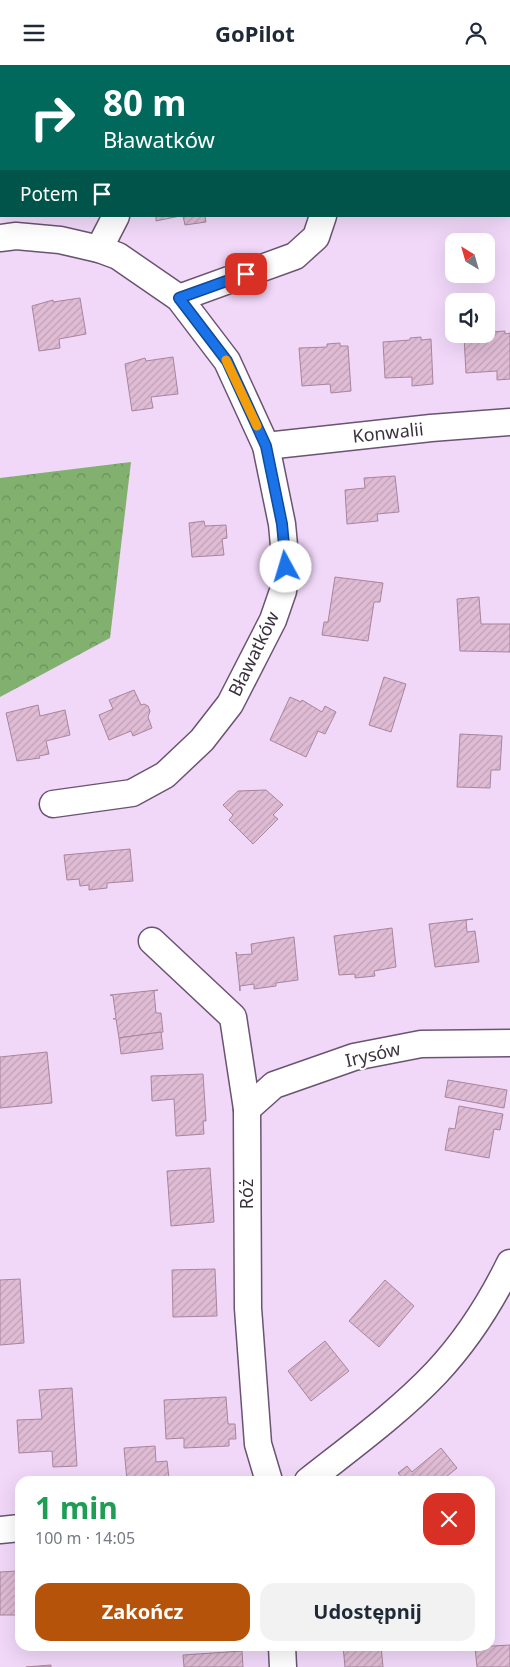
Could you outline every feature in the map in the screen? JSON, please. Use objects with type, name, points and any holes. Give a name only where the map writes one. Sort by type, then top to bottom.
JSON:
[{"type":"street","points":[[99,249],[115,217]]},
{"type":"street","points":[[179,298],[295,256],[316,237],[323,217]]},
{"type":"street","name":"Bławatków","points":[[0,238],[16,236],[60,240],[99,249],[118,256],[179,298],[227,361],[266,446],[282,524],[286,567],[283,591],[273,620],[230,705],[202,740],[165,775],[132,793],[53,804]]},
{"type":"street","name":"Konwalii","points":[[266,446],[431,428],[510,422]]},
{"type":"street","name":"Róż","points":[[152,941],[233,1017],[248,1109],[248,1309],[258,1444],[268,1476]]},
{"type":"street","name":"Irysów","points":[[248,1109],[274,1085],[354,1057],[421,1044],[510,1043]]},
{"type":"street","points":[[314,1476],[395,1411],[436,1373],[479,1319],[510,1263]]},
{"type":"street","points":[[0,1530],[15,1528]]},
{"type":"street","points":[[282,1651],[283,1667]]},
{"type":"green space","points":[[131,462],[110,638],[0,697],[0,478]]},
{"type":"building","points":[[156,217],[175,217],[156,221]]},
{"type":"building","points":[[183,217],[205,217],[206,222],[185,225]]},
{"type":"building","points":[[80,298],[86,334],[59,339],[60,348],[39,351],[32,306],[53,300],[53,302]]},
{"type":"building","points":[[505,331],[505,334],[510,333],[510,379],[497,380],[497,371],[466,373],[464,343],[495,343],[495,332]]},
{"type":"building","points":[[421,337],[421,340],[431,339],[433,384],[412,386],[412,377],[385,378],[383,342],[410,340],[410,338]]},
{"type":"building","points":[[340,343],[340,346],[348,346],[351,391],[331,393],[330,384],[302,386],[299,348],[327,347],[327,344]]},
{"type":"building","points":[[173,357],[178,394],[151,397],[153,408],[132,411],[125,364],[145,358],[146,361]]},
{"type":"building","points":[[395,476],[399,512],[377,514],[378,521],[347,524],[345,490],[365,488],[364,478]]},
{"type":"building","points":[[204,521],[205,526],[226,525],[227,538],[222,539],[224,555],[192,557],[189,523]]},
{"type":"building","points":[[335,577],[383,583],[380,602],[374,602],[368,641],[322,635],[324,622],[328,622]]},
{"type":"building","points":[[479,597],[481,624],[510,624],[510,652],[460,651],[457,599]]},
{"type":"building","points":[[384,677],[406,684],[391,732],[369,725]]},
{"type":"building","points":[[134,690],[141,705],[148,706],[150,711],[148,717],[152,728],[133,736],[131,731],[109,740],[99,715],[113,709],[109,700]]},
{"type":"building","points":[[290,697],[301,702],[302,700],[322,712],[325,706],[336,712],[325,734],[318,731],[306,757],[270,740]]},
{"type":"building","points":[[38,705],[40,716],[65,710],[70,735],[46,741],[49,754],[39,756],[40,758],[17,761],[6,713]]},
{"type":"building","points":[[460,734],[502,736],[500,770],[491,770],[490,788],[457,787]]},
{"type":"building","points":[[266,790],[283,805],[273,815],[278,819],[253,844],[229,820],[233,815],[223,805],[238,791]]},
{"type":"building","points":[[130,849],[133,881],[107,883],[107,888],[89,890],[89,885],[80,886],[79,879],[67,880],[64,855]]},
{"type":"building","points":[[473,919],[466,920],[467,932],[475,931],[479,962],[435,967],[429,924]]},
{"type":"building","points":[[392,928],[396,967],[374,971],[375,976],[355,978],[355,974],[339,975],[334,936]]},
{"type":"building","points":[[294,937],[298,980],[254,989],[254,984],[240,986],[240,991],[236,952],[237,955],[252,954],[251,944]]},
{"type":"building","points":[[158,990],[154,991],[156,1013],[161,1013],[163,1032],[119,1038],[116,1019],[113,1019],[116,1018],[113,996],[110,995]]},
{"type":"building","points":[[161,1032],[163,1049],[121,1054],[119,1038]]},
{"type":"building","points":[[47,1052],[52,1103],[0,1108],[0,1057]]},
{"type":"building","points":[[203,1074],[206,1121],[203,1121],[204,1134],[176,1136],[174,1099],[152,1101],[151,1076]]},
{"type":"building","points":[[448,1080],[507,1090],[504,1108],[445,1097]]},
{"type":"building","points":[[459,1106],[503,1114],[500,1130],[494,1129],[489,1158],[445,1150],[449,1128],[455,1129]]},
{"type":"building","points":[[210,1168],[214,1222],[171,1226],[167,1171]]},
{"type":"building","points":[[215,1269],[217,1316],[173,1317],[172,1270]]},
{"type":"building","points":[[20,1279],[24,1343],[0,1345],[0,1280]]},
{"type":"building","points":[[385,1280],[414,1306],[379,1347],[349,1321]]},
{"type":"building","points":[[325,1341],[349,1371],[311,1401],[288,1371]]},
{"type":"building","points":[[72,1388],[77,1466],[53,1467],[52,1451],[19,1453],[17,1420],[42,1419],[39,1390]]},
{"type":"building","points":[[226,1397],[228,1424],[235,1424],[236,1439],[229,1439],[229,1446],[184,1448],[184,1438],[166,1439],[164,1400]]},
{"type":"building","points":[[155,1446],[156,1462],[167,1461],[169,1476],[127,1476],[124,1448]]},
{"type":"building","points":[[441,1448],[457,1468],[447,1476],[400,1476],[398,1473],[407,1466],[412,1472]]},
{"type":"building","points":[[15,1571],[15,1615],[0,1615],[0,1572]]},
{"type":"building","points":[[510,1645],[510,1667],[477,1667],[475,1651],[495,1651],[495,1646]]},
{"type":"building","points":[[242,1651],[243,1667],[184,1667],[183,1655]]},
{"type":"building","points":[[343,1651],[381,1651],[383,1667],[345,1667]]},
{"type":"building","points":[[51,1665],[51,1667],[26,1667]]},
{"type":"slow traffic","points":[[226,360],[257,426]]},
{"type":"route","points":[[246,274],[179,298],[227,361],[266,446],[282,524],[286,567]]}]
